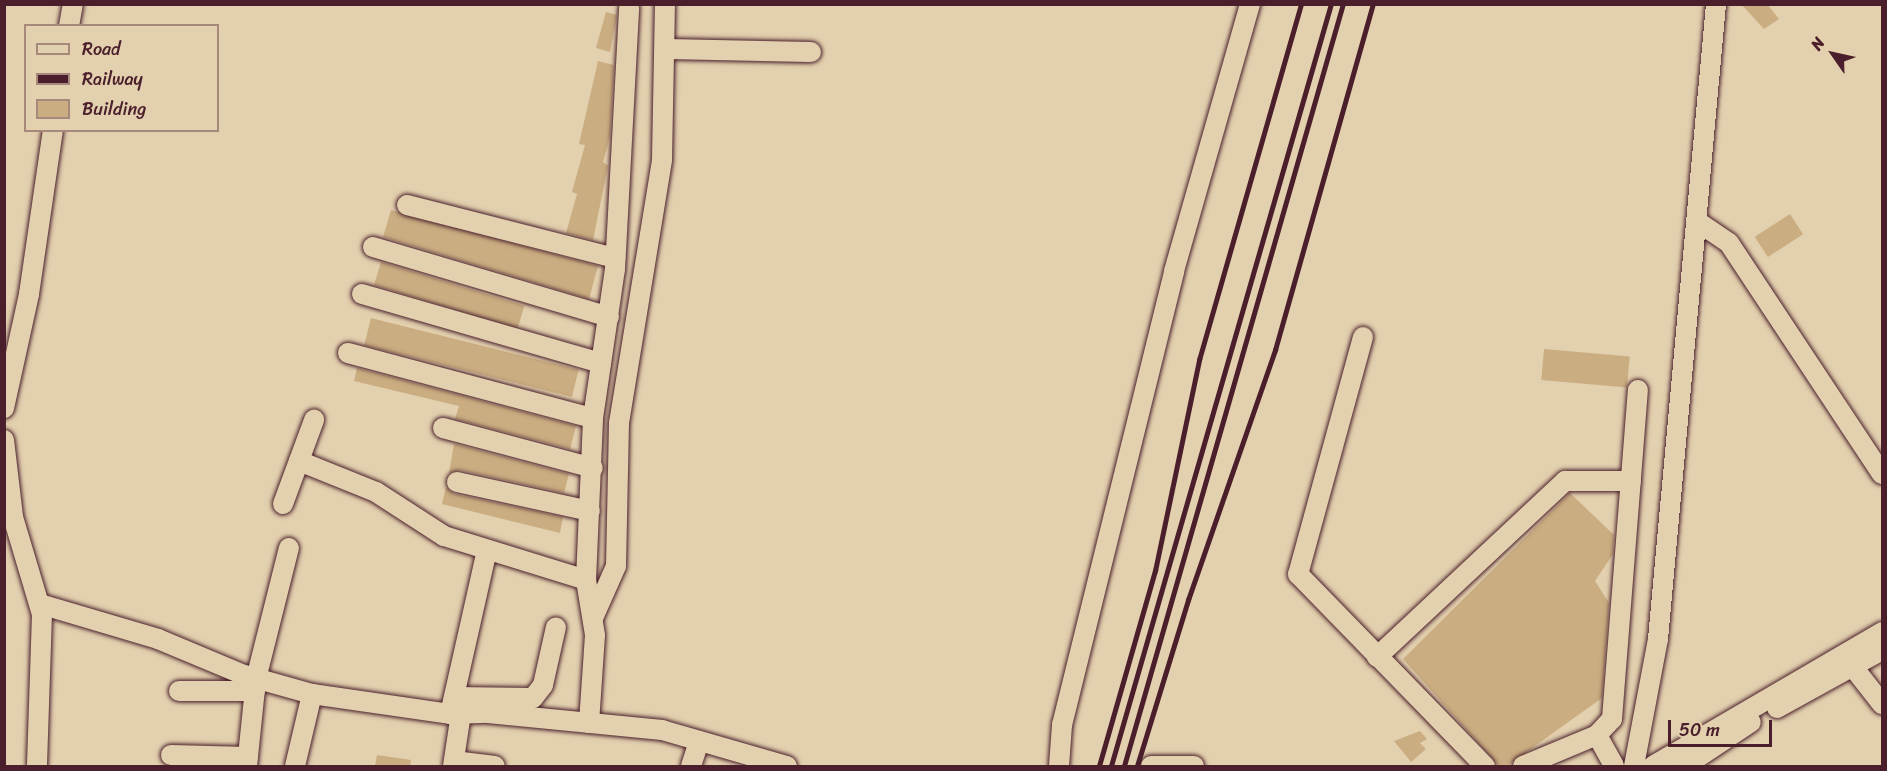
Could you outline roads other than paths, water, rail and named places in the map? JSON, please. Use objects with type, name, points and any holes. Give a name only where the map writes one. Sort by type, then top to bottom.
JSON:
[{"type":"street","points":[[69,24],[73,4]]},
{"type":"street","points":[[593,618],[616,566],[619,423],[662,159],[666,49],[665,4]]},
{"type":"street","points":[[1059,766],[1062,725],[1174,272],[1250,4]]},
{"type":"street","points":[[1634,766],[1658,639],[1698,222],[1716,4]]},
{"type":"street","points":[[588,723],[593,618],[586,580],[593,468],[593,418],[609,317],[615,258],[629,7]]},
{"type":"street","points":[[666,49],[811,52]]},
{"type":"street","points":[[4,408],[28,294],[53,132]]},
{"type":"street","points":[[407,206],[615,258]]},
{"type":"street","points":[[1698,222],[1729,243],[1882,474]]},
{"type":"street","points":[[373,247],[609,317]]},
{"type":"street","points":[[362,294],[602,363]]},
{"type":"street","points":[[1363,337],[1298,574],[1485,766]]},
{"type":"street","points":[[348,353],[593,418]]},
{"type":"street","points":[[1523,766],[1597,735],[1612,719],[1638,390]]},
{"type":"street","points":[[283,504],[314,420]]},
{"type":"street","points":[[443,428],[593,468]]},
{"type":"street","points":[[4,440],[12,540],[40,604],[37,766]]},
{"type":"street","points":[[299,461],[376,492],[444,536],[586,580]]},
{"type":"street","points":[[1377,657],[1565,481],[1631,482]]},
{"type":"street","points":[[457,482],[590,511]]},
{"type":"street","points":[[171,755],[248,762],[255,685],[289,549]]},
{"type":"street","points":[[487,550],[455,708],[454,764],[495,766]]},
{"type":"street","points":[[40,604],[158,639],[255,685]]},
{"type":"street","points":[[455,708],[533,698],[543,685],[556,627]]},
{"type":"street","points":[[1653,766],[1882,632]]},
{"type":"street","points":[[1686,766],[1746,725],[1882,650]]},
{"type":"street","points":[[1853,667],[1882,704]]},
{"type":"street","points":[[179,691],[255,685],[312,694],[662,730],[787,766]]},
{"type":"street","points":[[295,766],[312,694]]},
{"type":"street","points":[[1597,735],[1614,766]]},
{"type":"street","points":[[691,766],[699,741]]},
{"type":"street","points":[[1151,766],[1194,766]]},
{"type":"railway","points":[[1099,766],[1155,571],[1199,360],[1301,4]]},
{"type":"railway","points":[[1111,766],[1331,4]]},
{"type":"railway","points":[[1124,766],[1343,4]]},
{"type":"railway","points":[[1137,766],[1188,600],[1275,350],[1373,4]]}]
